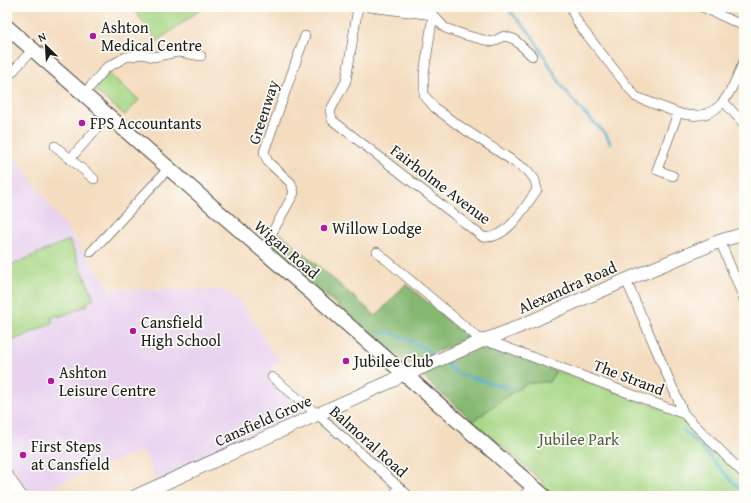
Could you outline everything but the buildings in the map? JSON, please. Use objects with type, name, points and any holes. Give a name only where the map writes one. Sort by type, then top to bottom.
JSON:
[{"type":"main road","name":"Wigan Road","points":[[7,27],[405,375],[528,491],[544,496]]},
{"type":"street","name":"Fairholme Avenue","points":[[358,7],[346,81],[330,112],[332,120],[483,237],[488,238],[501,234],[512,224],[537,190],[535,180],[528,171],[440,112],[424,95],[424,74],[433,15]]},
{"type":"street","points":[[369,7],[433,15],[445,28],[465,36],[492,42],[504,36],[514,39],[532,56]]},
{"type":"street","points":[[572,7],[575,19],[579,25],[636,97],[678,113],[693,116],[704,115],[714,111],[724,102],[744,61]]},
{"type":"street","points":[[702,7],[744,26]]},
{"type":"street","name":"Greenway","points":[[262,251],[294,193],[291,183],[268,162],[264,152],[305,36]]},
{"type":"street","points":[[7,78],[32,50]]},
{"type":"street","points":[[519,57],[525,50]]},
{"type":"street","points":[[84,94],[106,68],[126,57],[142,54],[154,57],[178,52],[201,56]]},
{"type":"street","points":[[724,102],[744,124]]},
{"type":"street","points":[[673,176],[657,170],[678,113]]},
{"type":"street","points":[[70,159],[108,116]]},
{"type":"street","points":[[55,146],[94,179]]},
{"type":"street","points":[[91,252],[168,169]]},
{"type":"street","name":"Alexandra Road","points":[[405,375],[626,280],[720,241],[744,234]]},
{"type":"street","points":[[720,241],[744,299]]},
{"type":"street","points":[[377,252],[482,341]]},
{"type":"street","points":[[626,280],[684,414]]},
{"type":"street","name":"The Strand","points":[[482,341],[502,346],[684,414],[744,474]]},
{"type":"street","name":"Cansfield Grove","points":[[140,495],[405,375]]},
{"type":"street","name":"Balmoral Road","points":[[272,377],[317,414],[409,496]]},
{"type":"street","points":[[7,477],[20,496]]},
{"type":"street","points":[[392,496],[399,488]]},
{"type":"shaded area","name":"Cansfield High School","points":[[7,146],[111,289],[221,290],[240,301],[279,361],[265,377],[307,413],[157,482],[143,450],[31,495],[7,458]]},
{"type":"green space","points":[[132,7],[204,7],[157,41]]},
{"type":"green space","points":[[108,73],[139,100],[125,115],[94,90]]},
{"type":"green space","points":[[280,233],[376,316],[406,284],[470,338],[408,364],[271,250]]},
{"type":"green space","points":[[69,240],[94,299],[87,302],[88,305],[59,317],[58,315],[51,318],[53,323],[7,343],[7,267]]},
{"type":"green space","points":[[487,346],[556,371],[549,382],[528,383],[473,421],[418,373]]},
{"type":"green space","name":"Jubilee Park","points":[[556,371],[686,417],[744,478],[744,496],[531,496],[543,482],[473,421],[528,383],[549,382]]},
{"type":"waterway","points":[[506,7],[531,34],[563,88],[583,112],[606,134],[610,143]]},
{"type":"waterway","points":[[380,332],[402,336],[433,354]]},
{"type":"waterway","points":[[445,362],[456,373],[511,389]]},
{"type":"waterway","points":[[683,430],[744,493]]},
{"type":"place","name":"Ashton Medical Centre","points":[[93,36]]},
{"type":"place","name":"FPS Accountants","points":[[82,123]]},
{"type":"place","name":"Willow Lodge","points":[[324,228]]},
{"type":"place","name":"Cansfield High School","points":[[133,331]]},
{"type":"place","name":"Jubilee Club","points":[[346,361]]},
{"type":"place","name":"Ashton Leisure Centre","points":[[51,381]]},
{"type":"place","name":"First Steps at Cansfield","points":[[23,455]]}]
